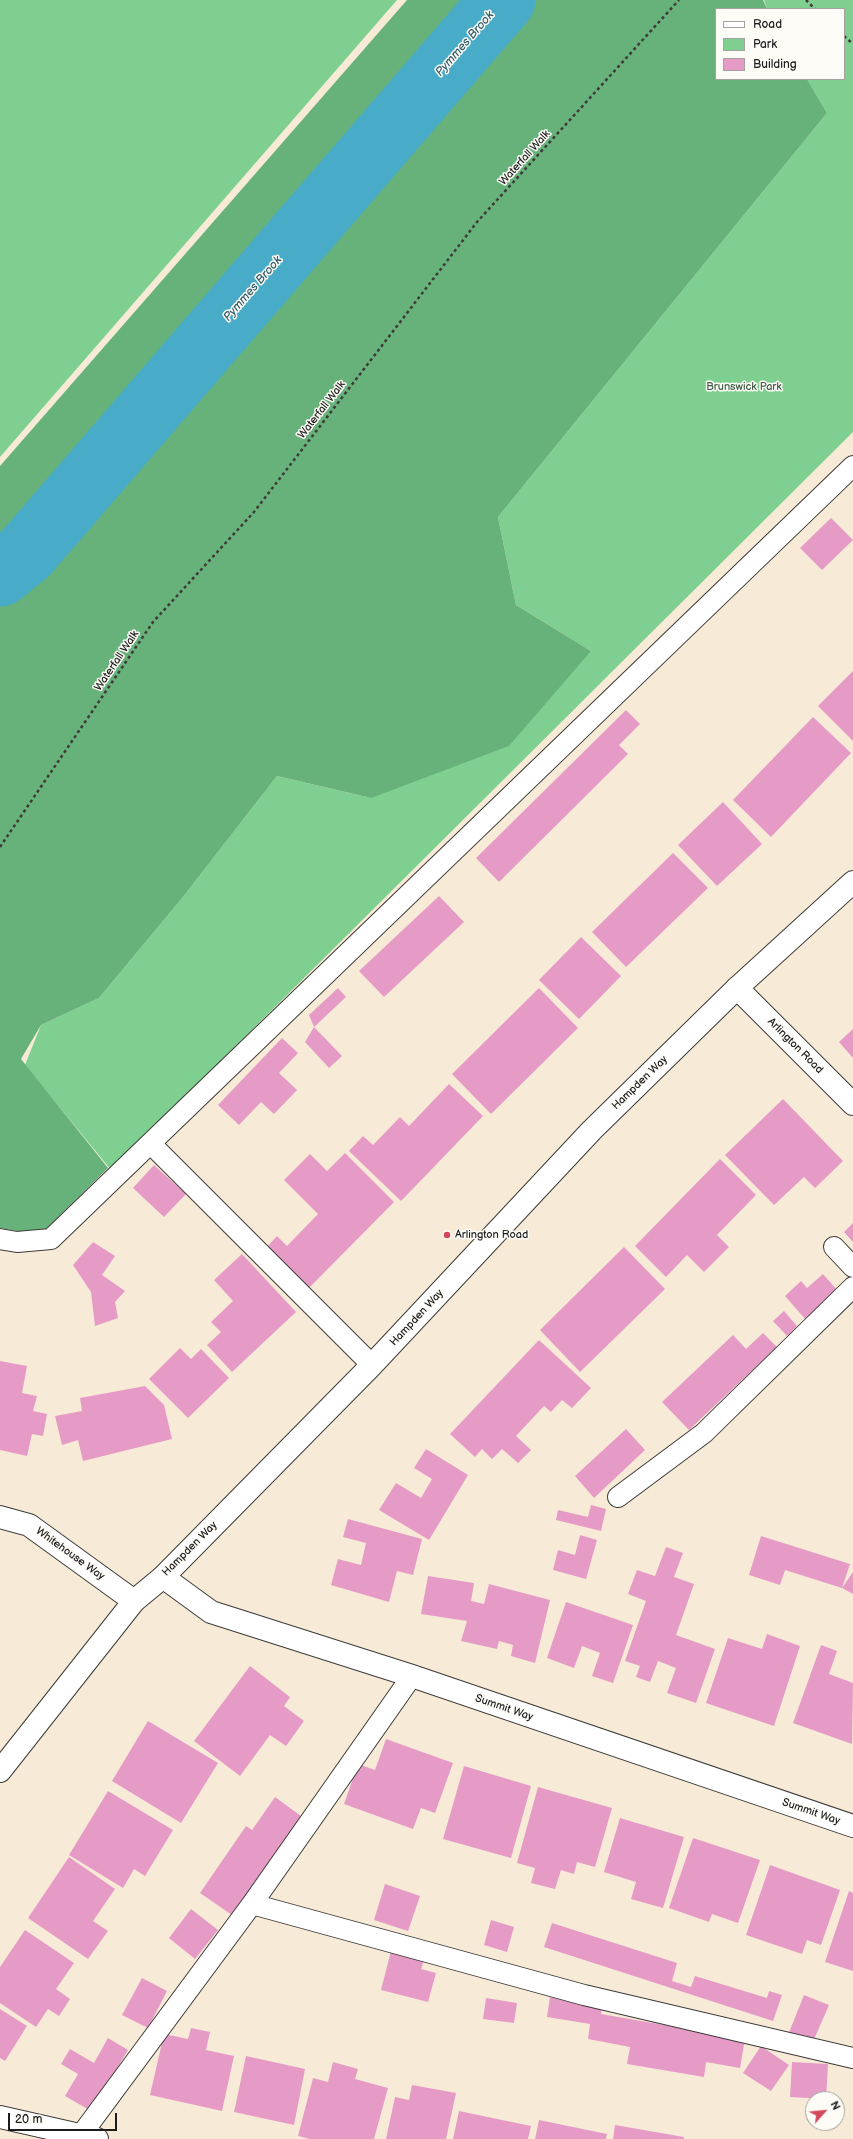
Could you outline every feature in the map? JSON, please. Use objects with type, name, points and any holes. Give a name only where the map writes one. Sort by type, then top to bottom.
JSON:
[{"type":"street","name":"Hampden Way","points":[[0,1771],[134,1601],[163,1577],[372,1365],[592,1130],[738,988],[853,882]]},
{"type":"street","name":"Arlington Road","points":[[738,988],[853,1104]]},
{"type":"street","name":"Whitehouse Way","points":[[0,1517],[29,1525],[134,1601]]},
{"type":"street","name":"Summit Way","points":[[163,1577],[211,1612],[412,1676],[853,1826]]},
{"type":"street","points":[[0,2117],[89,2137]]},
{"type":"lane","points":[[0,1239],[17,1242],[52,1240],[853,466]]},
{"type":"lane","points":[[151,1144],[372,1365]]},
{"type":"lane","points":[[834,1247],[853,1267]]},
{"type":"lane","points":[[618,1497],[704,1433],[853,1287]]},
{"type":"lane","points":[[89,2137],[412,1676]]},
{"type":"lane","points":[[252,1904],[584,1995],[853,2058]]},
{"type":"path","name":"Waterfall Walk","points":[[0,848],[153,622],[254,512],[478,222],[679,0]]},
{"type":"path","points":[[806,0],[814,8]]},
{"type":"path","points":[[845,37],[853,44]]},
{"type":"green space","points":[[0,0],[397,0],[0,457]]},
{"type":"green space","points":[[407,0],[763,0],[767,8],[715,8],[715,80],[808,80],[827,113],[498,517],[516,605],[591,651],[509,746],[371,798],[277,776],[183,897],[99,998],[41,1025],[21,1059],[108,1168],[40,1235],[0,1228],[0,466]]},
{"type":"green space","name":"Brunswick Park","points":[[764,0],[853,0],[853,432],[111,1170],[25,1065],[41,1025],[99,998],[183,897],[277,776],[371,798],[591,651],[516,605],[498,517],[827,113],[808,80],[845,80],[845,8],[767,8]]},
{"type":"building","points":[[831,518],[853,540],[822,570],[800,548]]},
{"type":"building","points":[[853,671],[853,741],[818,706]]},
{"type":"building","points":[[626,710],[640,724],[619,745],[628,754],[499,882],[476,858]]},
{"type":"building","points":[[813,717],[851,753],[771,837],[733,800]]},
{"type":"building","points":[[723,802],[762,844],[717,886],[678,845]]},
{"type":"building","points":[[673,853],[708,888],[626,967],[592,932]]},
{"type":"building","points":[[439,896],[464,922],[384,997],[359,971]]},
{"type":"building","points":[[581,937],[621,976],[579,1019],[539,980]]},
{"type":"building","points":[[338,988],[346,997],[314,1027],[309,1015]]},
{"type":"building","points":[[539,988],[578,1028],[491,1114],[452,1074]]},
{"type":"building","points":[[314,1027],[342,1056],[329,1068],[305,1042]]},
{"type":"building","points":[[853,1029],[853,1058],[839,1042]]},
{"type":"building","points":[[282,1038],[298,1053],[279,1073],[297,1090],[274,1114],[261,1102],[239,1125],[218,1105]]},
{"type":"building","points":[[449,1084],[483,1116],[401,1201],[349,1151],[363,1136],[373,1145],[400,1117],[409,1126]]},
{"type":"building","points":[[783,1099],[843,1161],[815,1188],[804,1177],[774,1205],[725,1155]]},
{"type":"building","points":[[345,1153],[394,1202],[308,1289],[266,1248],[277,1236],[287,1246],[318,1214],[284,1180],[310,1154],[327,1171]]},
{"type":"building","points":[[720,1159],[756,1195],[717,1235],[729,1247],[704,1272],[687,1255],[666,1277],[635,1246]]},
{"type":"building","points":[[154,1165],[186,1194],[164,1217],[133,1188]]},
{"type":"building","points":[[853,1223],[853,1242],[844,1232]]},
{"type":"building","points":[[93,1242],[115,1256],[102,1275],[125,1291],[115,1302],[118,1318],[95,1326],[91,1292],[73,1265]]},
{"type":"building","points":[[624,1247],[665,1289],[580,1372],[540,1330]]},
{"type":"building","points":[[242,1254],[296,1312],[232,1372],[207,1345],[221,1332],[211,1322],[233,1301],[214,1280]]},
{"type":"building","points":[[823,1274],[838,1291],[806,1320],[785,1296],[801,1281],[807,1288]]},
{"type":"building","points":[[784,1311],[797,1326],[787,1336],[773,1321]]},
{"type":"building","points":[[763,1333],[777,1347],[689,1430],[662,1402],[733,1335],[746,1349]]},
{"type":"building","points":[[539,1340],[591,1388],[572,1408],[562,1400],[551,1412],[544,1406],[516,1436],[531,1450],[518,1463],[502,1449],[492,1459],[482,1449],[475,1457],[450,1434]]},
{"type":"building","points":[[180,1348],[191,1359],[201,1349],[229,1378],[188,1418],[149,1379]]},
{"type":"building","points":[[0,1361],[27,1366],[22,1393],[37,1396],[33,1411],[47,1414],[43,1436],[32,1434],[27,1456],[0,1450]]},
{"type":"building","points":[[145,1386],[164,1405],[172,1439],[83,1461],[78,1440],[62,1445],[55,1416],[82,1411],[80,1398]]},
{"type":"building","points":[[626,1429],[645,1450],[594,1498],[575,1476]]},
{"type":"building","points":[[426,1449],[468,1475],[429,1540],[379,1510],[396,1483],[421,1498],[432,1479],[414,1468]]},
{"type":"building","points":[[591,1505],[606,1509],[601,1531],[556,1520],[558,1510],[588,1517]]},
{"type":"building","points":[[348,1519],[422,1539],[413,1575],[397,1571],[389,1602],[331,1585],[338,1559],[361,1565],[366,1543],[343,1537]]},
{"type":"building","points":[[580,1535],[597,1540],[586,1579],[553,1570],[558,1550],[575,1555]]},
{"type":"building","points":[[761,1536],[850,1564],[842,1588],[785,1570],[780,1585],[749,1575]]},
{"type":"building","points":[[666,1547],[683,1553],[674,1577],[694,1584],[676,1635],[715,1649],[696,1703],[667,1693],[676,1668],[658,1661],[650,1682],[636,1677],[640,1666],[625,1661],[646,1601],[628,1594],[637,1570],[655,1576]]},
{"type":"building","points":[[853,1572],[853,1594],[842,1588]]},
{"type":"building","points":[[428,1576],[474,1583],[471,1601],[484,1604],[489,1584],[550,1600],[535,1663],[511,1656],[513,1645],[499,1641],[497,1649],[461,1641],[467,1621],[421,1614]]},
{"type":"building","points":[[566,1602],[633,1625],[613,1683],[592,1676],[600,1653],[582,1646],[574,1668],[547,1658]]},
{"type":"building","points":[[767,1634],[800,1646],[774,1726],[706,1703],[728,1638],[762,1649]]},
{"type":"building","points":[[821,1645],[837,1651],[829,1674],[853,1683],[852,1744],[793,1723]]},
{"type":"building","points":[[250,1666],[290,1697],[284,1706],[304,1721],[286,1746],[270,1735],[240,1776],[194,1741]]},
{"type":"building","points":[[148,1721],[218,1763],[181,1823],[112,1781]]},
{"type":"building","points":[[386,1739],[453,1763],[435,1813],[421,1808],[413,1829],[344,1804],[358,1764],[375,1770]]},
{"type":"building","points":[[464,1766],[531,1786],[511,1858],[443,1839]]},
{"type":"building","points":[[538,1787],[612,1808],[595,1867],[577,1862],[574,1874],[561,1870],[555,1889],[531,1883],[535,1868],[517,1863]]},
{"type":"building","points":[[108,1791],[173,1830],[145,1876],[134,1869],[123,1888],[69,1855]]},
{"type":"building","points":[[275,1797],[301,1816],[232,1915],[200,1893],[246,1826],[252,1830]]},
{"type":"building","points":[[620,1818],[684,1837],[663,1908],[631,1899],[636,1882],[604,1872]]},
{"type":"building","points":[[693,1838],[760,1860],[738,1923],[712,1914],[709,1922],[669,1908]]},
{"type":"building","points":[[69,1857],[115,1889],[93,1921],[108,1931],[88,1959],[28,1918]]},
{"type":"building","points":[[770,1865],[840,1890],[821,1945],[807,1940],[802,1954],[746,1935]]},
{"type":"building","points":[[385,1884],[420,1896],[408,1931],[374,1920]]},
{"type":"building","points":[[849,1891],[853,1893],[853,1971],[825,1962]]},
{"type":"building","points":[[191,1909],[218,1930],[195,1959],[169,1938]]},
{"type":"building","points":[[491,1920],[514,1927],[507,1952],[484,1945]]},
{"type":"building","points":[[552,1923],[677,1963],[672,1981],[691,1987],[695,1976],[767,1998],[769,1991],[782,1995],[773,2021],[544,1947]]},
{"type":"building","points":[[25,1930],[74,1963],[56,1989],[70,1999],[59,2016],[48,2009],[36,2027],[0,2003],[0,1967]]},
{"type":"building","points":[[391,1951],[424,1960],[421,1969],[436,1973],[428,2002],[381,1990]]},
{"type":"building","points":[[142,1978],[167,1991],[148,2028],[122,2015]]},
{"type":"building","points":[[804,1995],[829,2005],[812,2044],[788,2035]]},
{"type":"building","points":[[550,1997],[602,2006],[601,2014],[745,2039],[740,2068],[706,2062],[704,2077],[627,2064],[630,2047],[588,2039],[590,2024],[547,2017]]},
{"type":"building","points":[[486,1998],[517,2003],[514,2023],[483,2019]]},
{"type":"building","points":[[0,2009],[27,2026],[5,2061],[0,2058]]},
{"type":"building","points":[[191,2028],[210,2032],[206,2050],[234,2056],[222,2111],[150,2095],[164,2034],[188,2039]]},
{"type":"building","points":[[108,2038],[128,2050],[91,2111],[65,2096],[78,2074],[61,2064],[70,2049],[94,2063]]},
{"type":"building","points":[[761,2046],[789,2065],[771,2091],[743,2073]]},
{"type":"building","points":[[246,2056],[305,2069],[294,2125],[234,2112]]},
{"type":"building","points":[[333,2062],[358,2069],[355,2079],[388,2088],[374,2139],[310,2139],[298,2136],[313,2078],[328,2082]]},
{"type":"building","points":[[792,2062],[828,2064],[826,2091],[805,2091],[805,2098],[790,2097]]},
{"type":"building","points":[[412,2085],[456,2093],[446,2139],[386,2139],[395,2097],[409,2100]]},
{"type":"building","points":[[459,2111],[531,2126],[528,2139],[453,2139]]},
{"type":"building","points":[[539,2120],[607,2134],[606,2139],[535,2139]]},
{"type":"building","points":[[615,2125],[684,2137],[684,2139],[613,2139]]},
{"type":"waterway","name":"Pymmes Brook","points":[[0,574],[26,553],[503,0]]},
{"type":"place","name":"Arlington Road","points":[[447,1235]]}]
